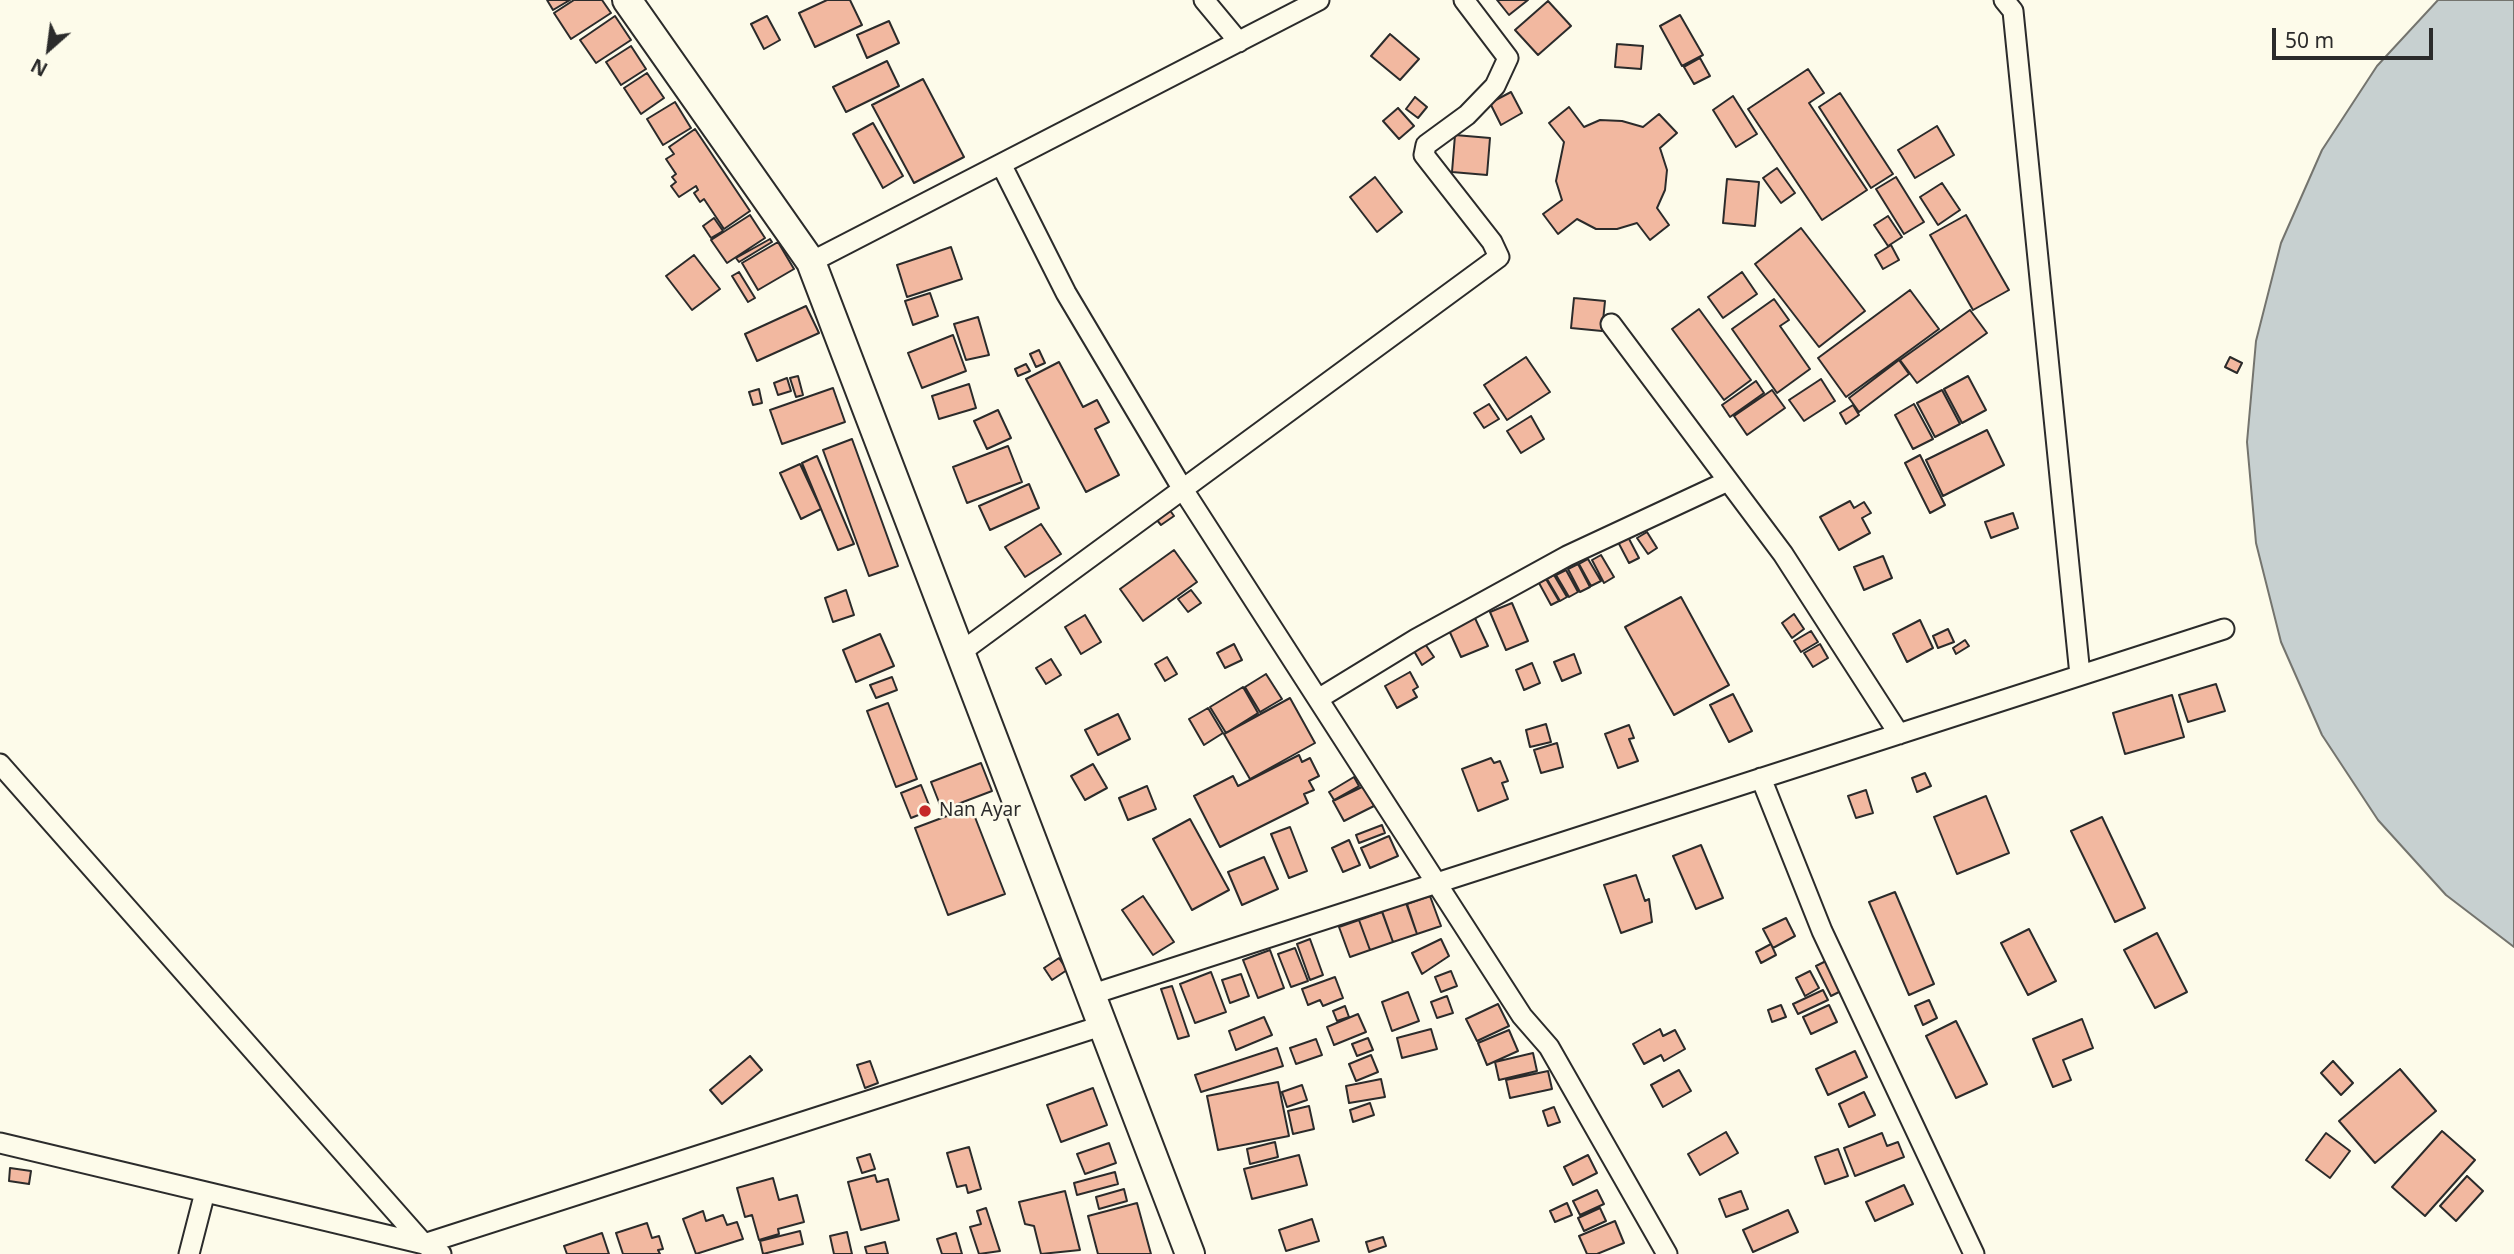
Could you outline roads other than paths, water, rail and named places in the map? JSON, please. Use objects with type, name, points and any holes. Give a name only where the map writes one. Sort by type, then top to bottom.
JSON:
[{"type":"main road","points":[[627,0],[811,262],[1093,994],[1189,1254]]},
{"type":"street","points":[[1204,0],[1240,42]]},
{"type":"street","points":[[811,262],[1319,0]]},
{"type":"street","points":[[961,652],[1500,257],[1492,242],[1424,155],[1426,145],[1467,115],[1495,86],[1507,58],[1505,51],[1464,0]]},
{"type":"street","points":[[2015,4],[2080,676]]},
{"type":"street","points":[[1001,164],[1066,293],[1182,488],[1521,1016],[1549,1047],[1667,1254]]},
{"type":"street","points":[[1611,324],[1783,554],[1899,734]]},
{"type":"street","points":[[1318,699],[1416,639],[1567,556],[1728,481]]},
{"type":"street","points":[[1093,994],[2224,629]]},
{"type":"street","points":[[0,764],[433,1249]]},
{"type":"street","points":[[1761,778],[1822,932],[1974,1254]]},
{"type":"street","points":[[0,1143],[433,1249],[1104,1026]]},
{"type":"street","points":[[189,1254],[205,1192]]},
{"type":"place","name":"Nan Ayar","points":[[925,811]]}]
